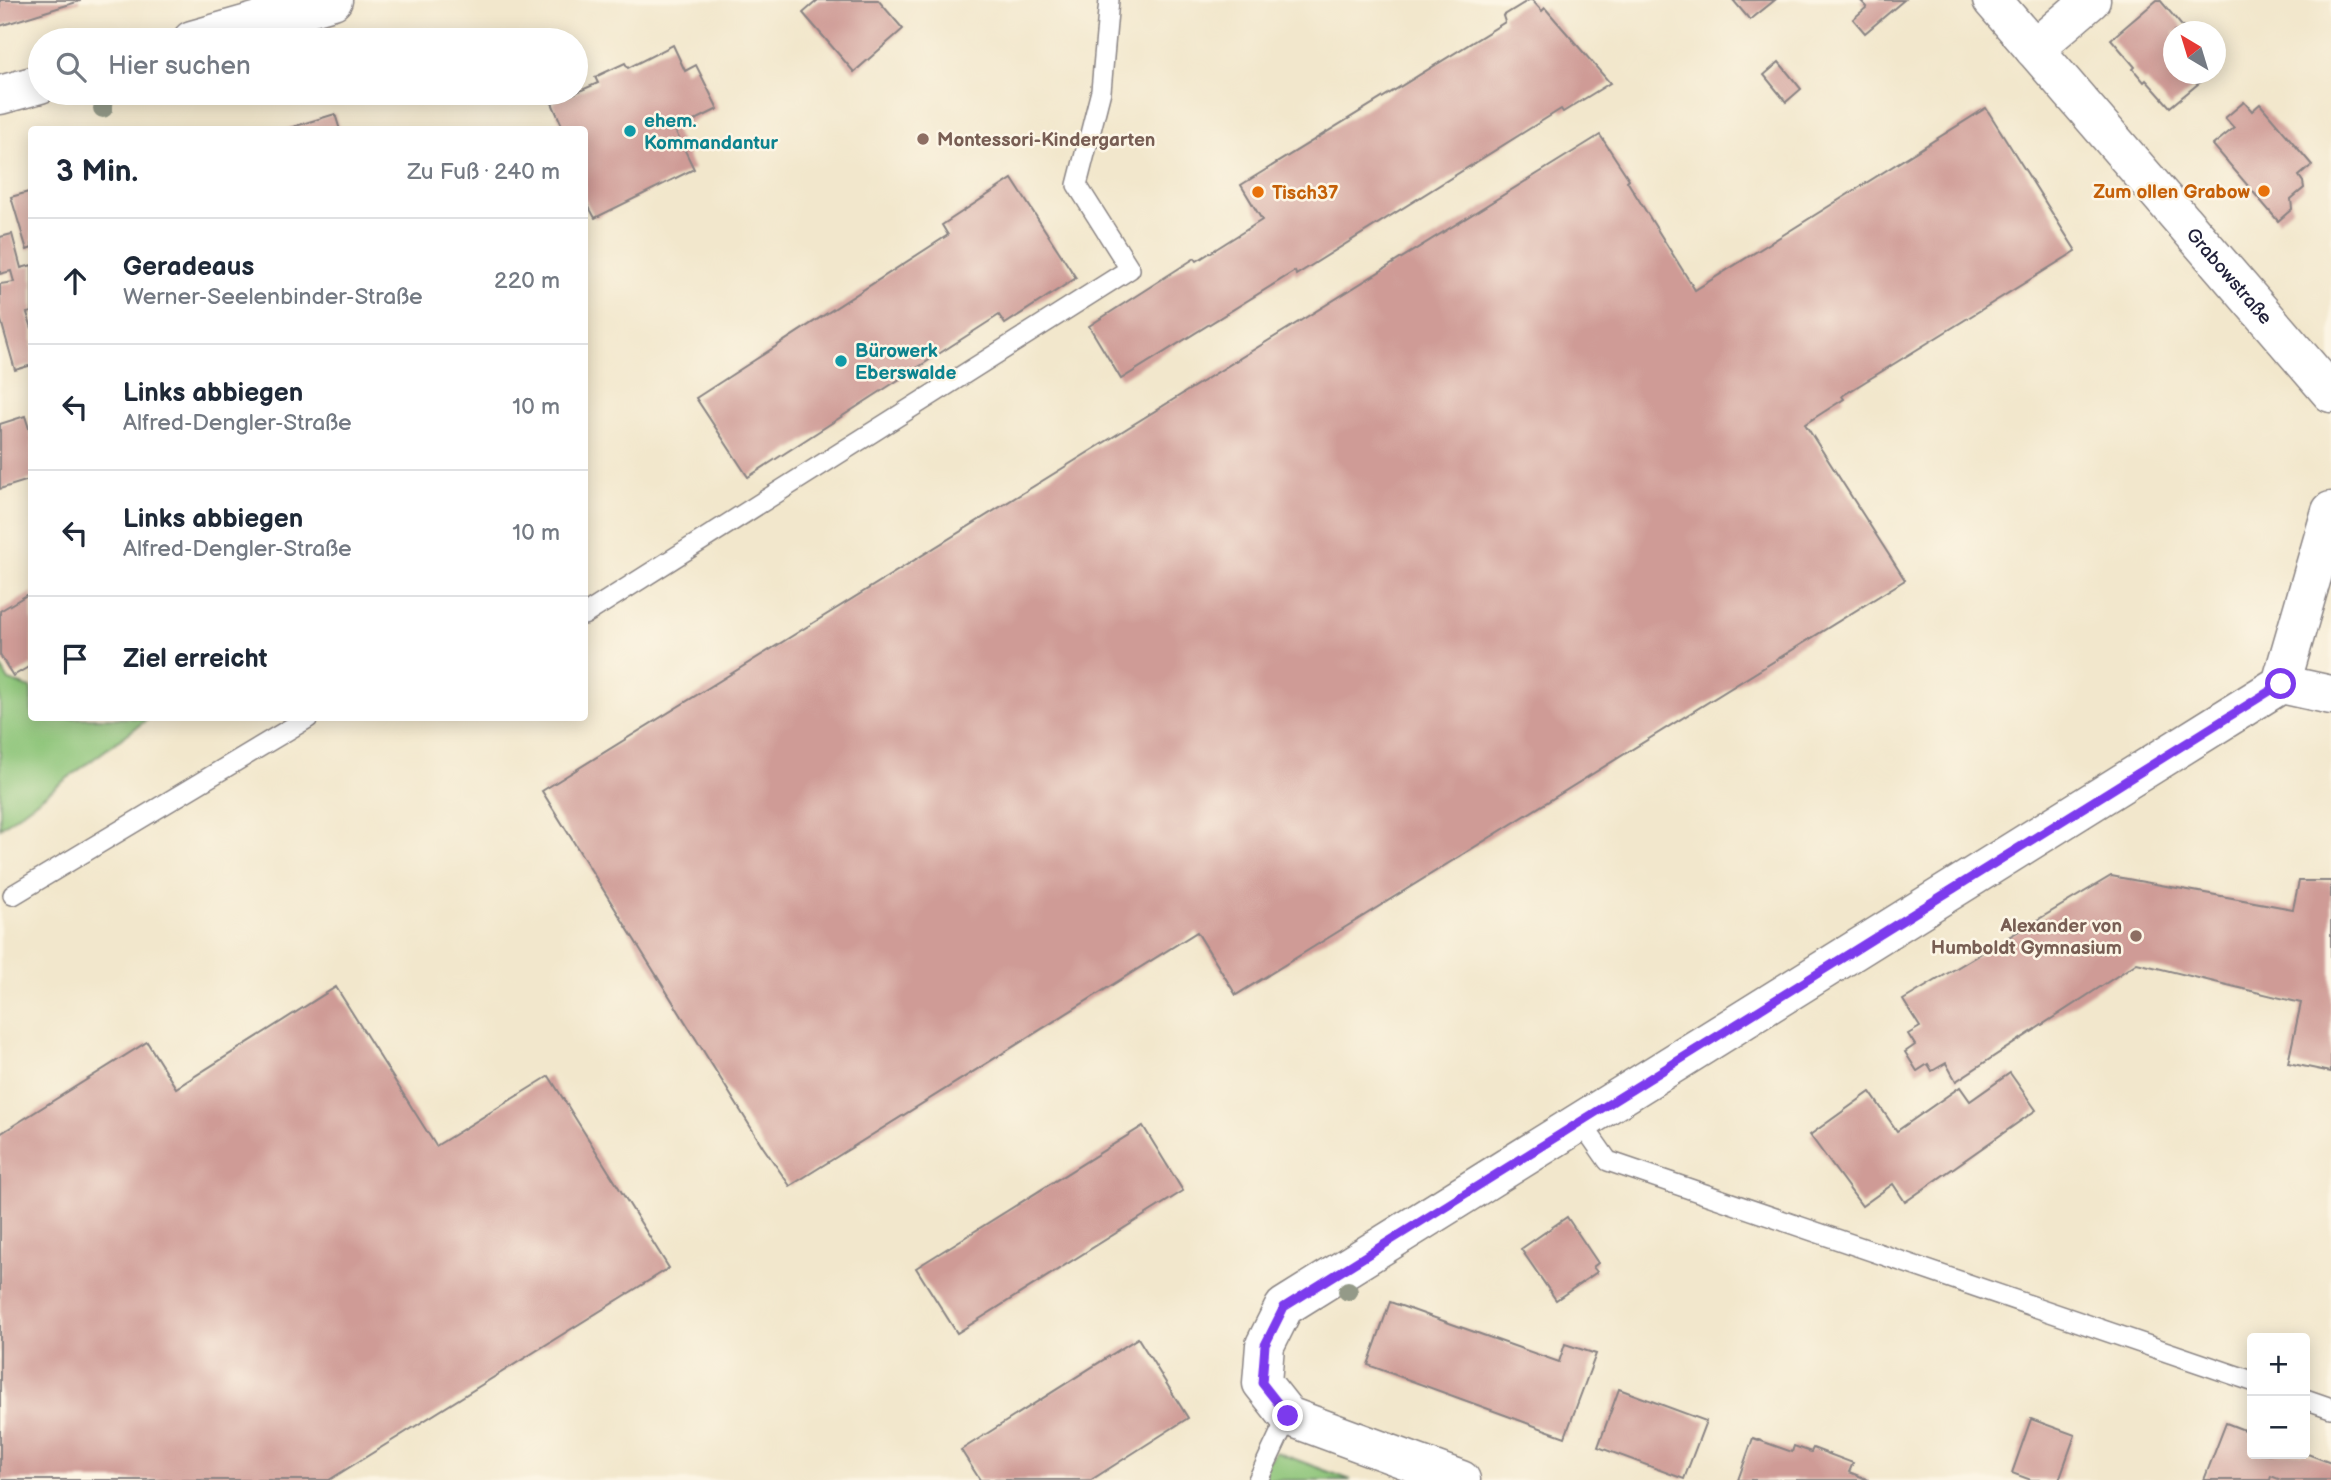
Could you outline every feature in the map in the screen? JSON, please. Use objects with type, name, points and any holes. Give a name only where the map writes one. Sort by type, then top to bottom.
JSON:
[{"type":"street","points":[[234,28],[333,0]]},
{"type":"street","name":"Grabowstraße","points":[[1992,0],[2331,393]]},
{"type":"street","points":[[2034,49],[2091,0]]},
{"type":"street","points":[[0,95],[28,87]]},
{"type":"street","points":[[1461,1480],[1288,1416],[1262,1383],[1265,1345],[1284,1307],[2281,684],[2331,510]]},
{"type":"street","points":[[2281,684],[2331,695]]},
{"type":"lane","points":[[588,612],[1130,269],[1077,185],[1101,91],[1109,0]]},
{"type":"lane","points":[[13,895],[303,721]]},
{"type":"lane","points":[[1580,1121],[1608,1161],[2247,1379]]},
{"type":"lane","points":[[2310,1401],[2331,1408]]},
{"type":"lane","points":[[1258,1480],[1288,1416]]},
{"type":"green space","points":[[0,665],[9,681],[28,687],[28,721],[145,721],[0,828]]},
{"type":"green space","points":[[1276,1452],[1351,1480],[1252,1480]]},
{"type":"building","points":[[0,0],[80,0],[80,1],[0,26]]},
{"type":"building","points":[[818,0],[878,0],[903,29],[854,72],[803,13]]},
{"type":"building","points":[[1529,0],[1542,11],[1545,8],[1610,83],[1563,112],[1561,109],[1296,275],[1295,271],[1121,379],[1089,326],[1195,258],[1197,261],[1262,220],[1241,185],[1505,22],[1503,16]]},
{"type":"building","points":[[1733,0],[1775,0],[1750,20]]},
{"type":"building","points":[[1860,0],[1904,0],[1865,33],[1853,19],[1867,7]]},
{"type":"building","points":[[2160,0],[2178,21],[2163,21],[2163,84],[2198,84],[2170,107],[2146,80],[2144,82],[2111,39]]},
{"type":"building","name":"ehem. Kommandantur","points":[[673,45],[685,71],[696,65],[718,109],[675,130],[694,169],[595,218],[588,205],[588,126],[562,126],[553,105],[588,105],[588,87],[598,83],[595,77],[625,63],[628,68]]},
{"type":"building","points":[[1779,62],[1801,89],[1786,102],[1764,75]]},
{"type":"building","points":[[2244,102],[2252,111],[2260,104],[2312,165],[2299,176],[2304,188],[2291,199],[2292,209],[2278,221],[2213,145],[2234,128],[2225,118]]},
{"type":"building","points":[[1986,108],[2076,251],[1842,396],[1844,399],[1805,424],[1905,580],[1236,995],[1197,932],[790,1186],[763,1147],[542,791],[1600,135],[1695,290]]},
{"type":"building","points":[[335,114],[339,126],[296,126]]},
{"type":"building","name":"Bürowerk Eberswalde","points":[[1012,179],[1076,278],[1005,324],[999,315],[748,477],[696,398],[948,235],[942,225]]},
{"type":"building","points":[[28,192],[27,250],[11,197]]},
{"type":"building","points":[[12,234],[21,268],[28,266],[28,366],[15,370],[0,317],[0,284],[14,282],[11,271],[0,274],[0,237]]},
{"type":"building","points":[[25,416],[28,425],[28,480],[0,489],[0,424]]},
{"type":"building","points":[[28,594],[28,667],[13,676],[0,655],[0,611]]},
{"type":"building","points":[[2111,876],[2293,909],[2299,881],[2331,881],[2331,1072],[2288,1063],[2301,1003],[2137,963],[1956,1081],[1946,1063],[1932,1071],[1928,1064],[1917,1071],[1905,1052],[1915,1045],[1908,1034],[1920,1027],[1903,1000]]},
{"type":"building","points":[[336,987],[436,1146],[549,1076],[669,1268],[329,1480],[0,1480],[0,1134],[147,1042],[176,1088]]},
{"type":"building","points":[[2010,1073],[2036,1110],[1905,1202],[1893,1184],[1862,1206],[1810,1135],[1870,1092],[1897,1131],[1960,1087],[1970,1101]]},
{"type":"building","points":[[1143,1126],[1183,1191],[957,1333],[916,1268]]},
{"type":"building","points":[[1567,1217],[1598,1263],[1593,1267],[1597,1272],[1556,1300],[1521,1249]]},
{"type":"building","points":[[1390,1302],[1559,1362],[1565,1344],[1596,1354],[1565,1437],[1368,1365]]},
{"type":"building","points":[[1138,1338],[1188,1418],[1091,1480],[980,1480],[961,1450]]},
{"type":"building","points":[[1619,1389],[1706,1421],[1684,1479],[1598,1447]]},
{"type":"building","points":[[2031,1419],[2075,1435],[2059,1480],[2031,1480],[2012,1473]]},
{"type":"building","points":[[2226,1423],[2247,1431],[2247,1459],[2310,1459],[2310,1455],[2331,1463],[2331,1480],[2281,1480],[2271,1476],[2270,1480],[2204,1480]]},
{"type":"building","points":[[1753,1438],[1792,1452],[1794,1446],[1811,1452],[1813,1448],[1853,1463],[1849,1472],[1869,1480],[1738,1480]]},
{"type":"place","name":"ehem. Kommandantur","points":[[630,131]]},
{"type":"place","name":"Montessori-Kindergarten","points":[[923,139]]},
{"type":"place","name":"Zum ollen Grabow","points":[[2264,191]]},
{"type":"place","name":"Tisch37","points":[[1258,192]]},
{"type":"place","name":"Bürowerk Eberswalde","points":[[841,361]]},
{"type":"place","name":"Alexander von Humboldt Gymnasium","points":[[2136,936]]},
{"type":"route","points":[[1288,1416],[1262,1383],[1265,1345],[1284,1307],[2281,684]]}]
